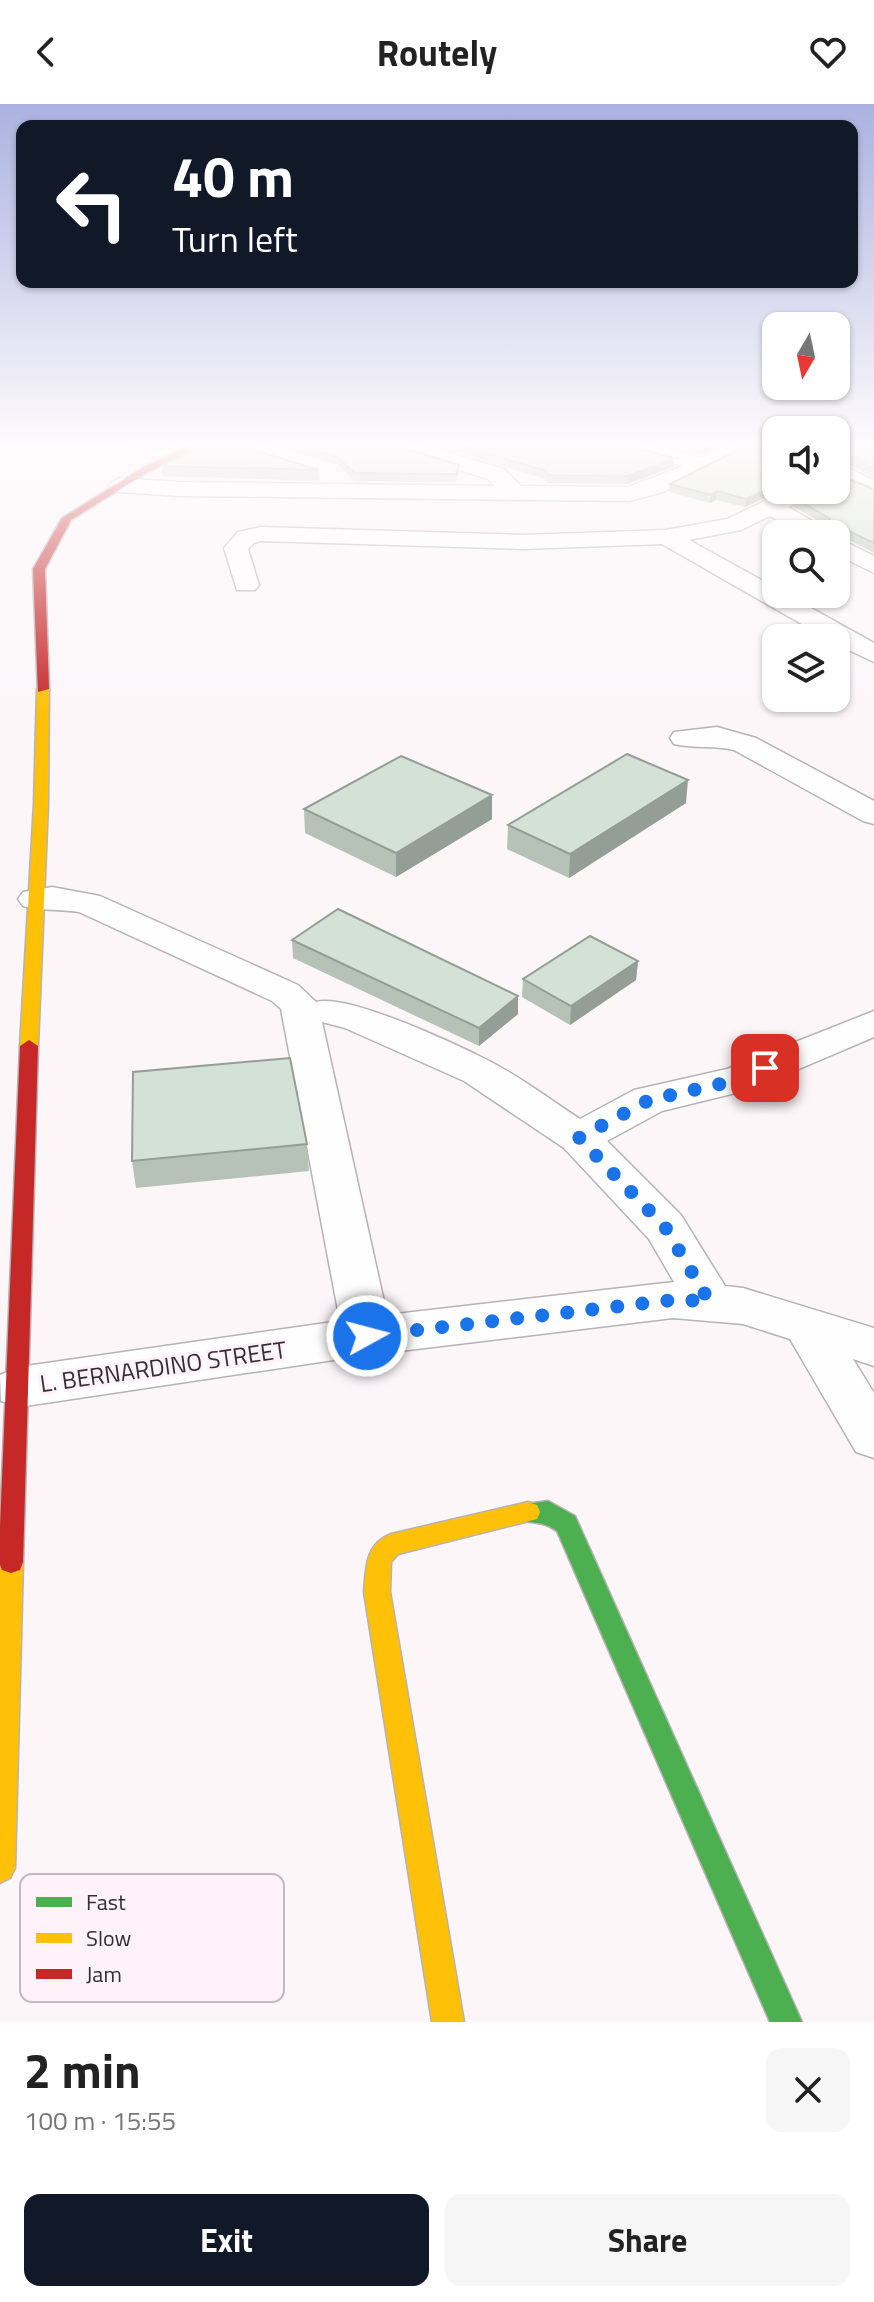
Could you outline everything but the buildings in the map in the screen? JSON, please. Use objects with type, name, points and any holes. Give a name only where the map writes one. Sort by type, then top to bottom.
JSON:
[{"type":"street","points":[[0,1868],[43,690],[39,569],[58,533]]},
{"type":"street","points":[[246,585],[236,548],[246,537],[261,534],[523,542],[666,537],[698,533]]},
{"type":"street","points":[[666,537],[874,654]]},
{"type":"street","points":[[850,552],[874,566]]},
{"type":"street","points":[[685,738],[717,736],[745,744],[874,814]]},
{"type":"street","points":[[35,899],[52,897],[88,903],[285,993],[299,1005],[367,1336]]},
{"type":"street","points":[[325,1011],[358,1019],[478,1072],[579,1138],[665,1227],[709,1301]]},
{"type":"street","points":[[579,1138],[649,1100],[738,1080],[874,1023]]},
{"type":"street","name":"L. BERNARDINO STREET","points":[[19,1387],[367,1336],[673,1300],[743,1306],[874,1347]]},
{"type":"street","points":[[808,1328],[874,1437]]},
{"type":"street","points":[[448,2022],[377,1592],[379,1558],[391,1545],[533,1511],[548,1511],[566,1524],[786,2022]]},
{"type":"traffic: fast","points":[[528,1512],[548,1511],[566,1524],[786,2022]]},
{"type":"traffic: slow","points":[[29,1046],[41,804],[43,689]]},
{"type":"traffic: slow","points":[[448,2022],[377,1592],[379,1558],[391,1545],[528,1512]]},
{"type":"traffic: slow","points":[[0,1868],[11,1562]]},
{"type":"traffic: jam","points":[[43,689],[39,569],[59,533]]},
{"type":"traffic: jam","points":[[11,1562],[29,1046]]},
{"type":"route","points":[[367,1336],[673,1300],[709,1301],[665,1227],[579,1138],[649,1100],[738,1080],[765,1068]]}]
